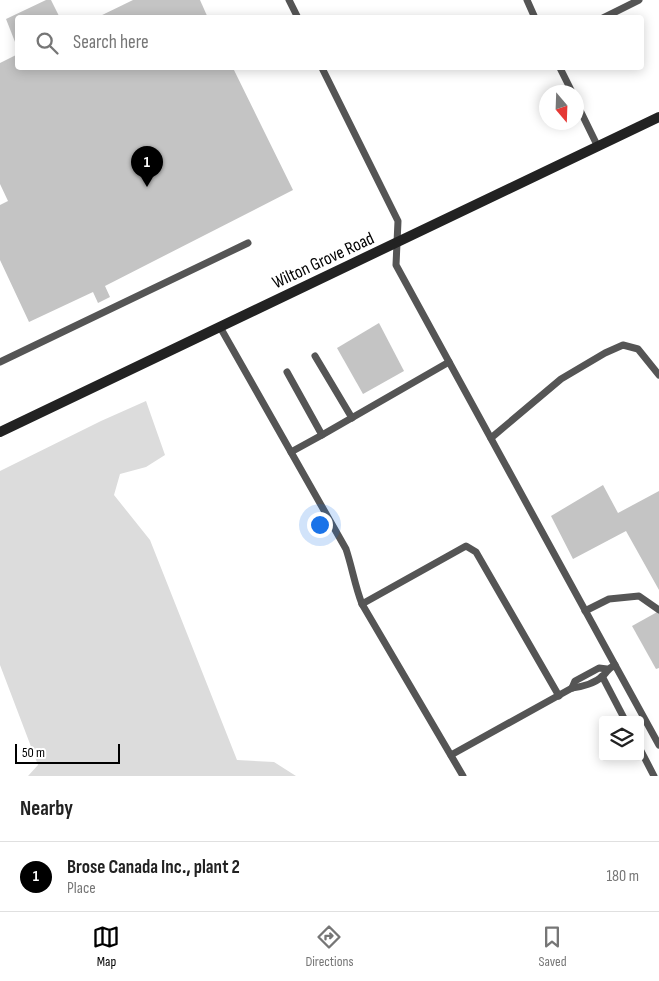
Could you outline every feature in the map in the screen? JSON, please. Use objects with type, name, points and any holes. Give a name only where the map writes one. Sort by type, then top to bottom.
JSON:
[{"type":"main road","name":"Wilton Grove Road","points":[[0,432],[397,244],[659,117]]},
{"type":"lane","points":[[289,0],[296,15]]},
{"type":"lane","points":[[527,0],[534,15]]},
{"type":"lane","points":[[609,15],[639,0]]},
{"type":"lane","points":[[323,70],[398,221],[396,265],[659,744]]},
{"type":"lane","points":[[561,70],[568,85]]},
{"type":"lane","points":[[584,118],[598,146]]},
{"type":"lane","points":[[0,361],[248,243]]},
{"type":"lane","points":[[220,327],[346,549],[362,604],[463,776]]},
{"type":"lane","points":[[491,438],[561,379],[605,353],[623,345],[638,349],[659,375]]},
{"type":"lane","points":[[315,356],[352,418]]},
{"type":"lane","points":[[291,452],[449,362]]},
{"type":"lane","points":[[287,372],[322,435]]},
{"type":"lane","points":[[362,604],[466,546],[476,552],[559,696]]},
{"type":"lane","points":[[585,611],[609,599],[638,596],[659,610]]},
{"type":"lane","points":[[451,755],[572,688],[581,688],[602,676],[607,669],[615,665]]},
{"type":"lane","points":[[572,688],[575,681],[591,672],[599,668],[607,669]]},
{"type":"lane","points":[[602,676],[623,716]]},
{"type":"lane","points":[[644,757],[654,776]]},
{"type":"shaded area","points":[[146,401],[165,455],[146,467],[120,474],[114,495],[150,540],[237,760],[274,762],[296,776],[28,776],[38,765],[0,665],[0,471]]},
{"type":"building","points":[[46,0],[51,0],[58,15],[15,15],[15,42],[6,19]]},
{"type":"building","points":[[133,0],[200,0],[207,15],[102,15]]},
{"type":"building","points":[[15,56],[15,70],[234,70],[293,190],[105,286],[110,297],[98,303],[93,292],[29,322],[0,260],[0,205],[8,201],[0,184],[0,63]]},
{"type":"building","points":[[379,323],[404,371],[363,394],[337,348]]},
{"type":"building","points":[[603,485],[618,513],[659,491],[659,590],[626,531],[573,559],[551,516]]},
{"type":"building","points":[[659,611],[659,668],[656,669],[632,626]]},
{"type":"place","name":"Brose Canada Inc., plant 2","points":[[147,187]]}]
